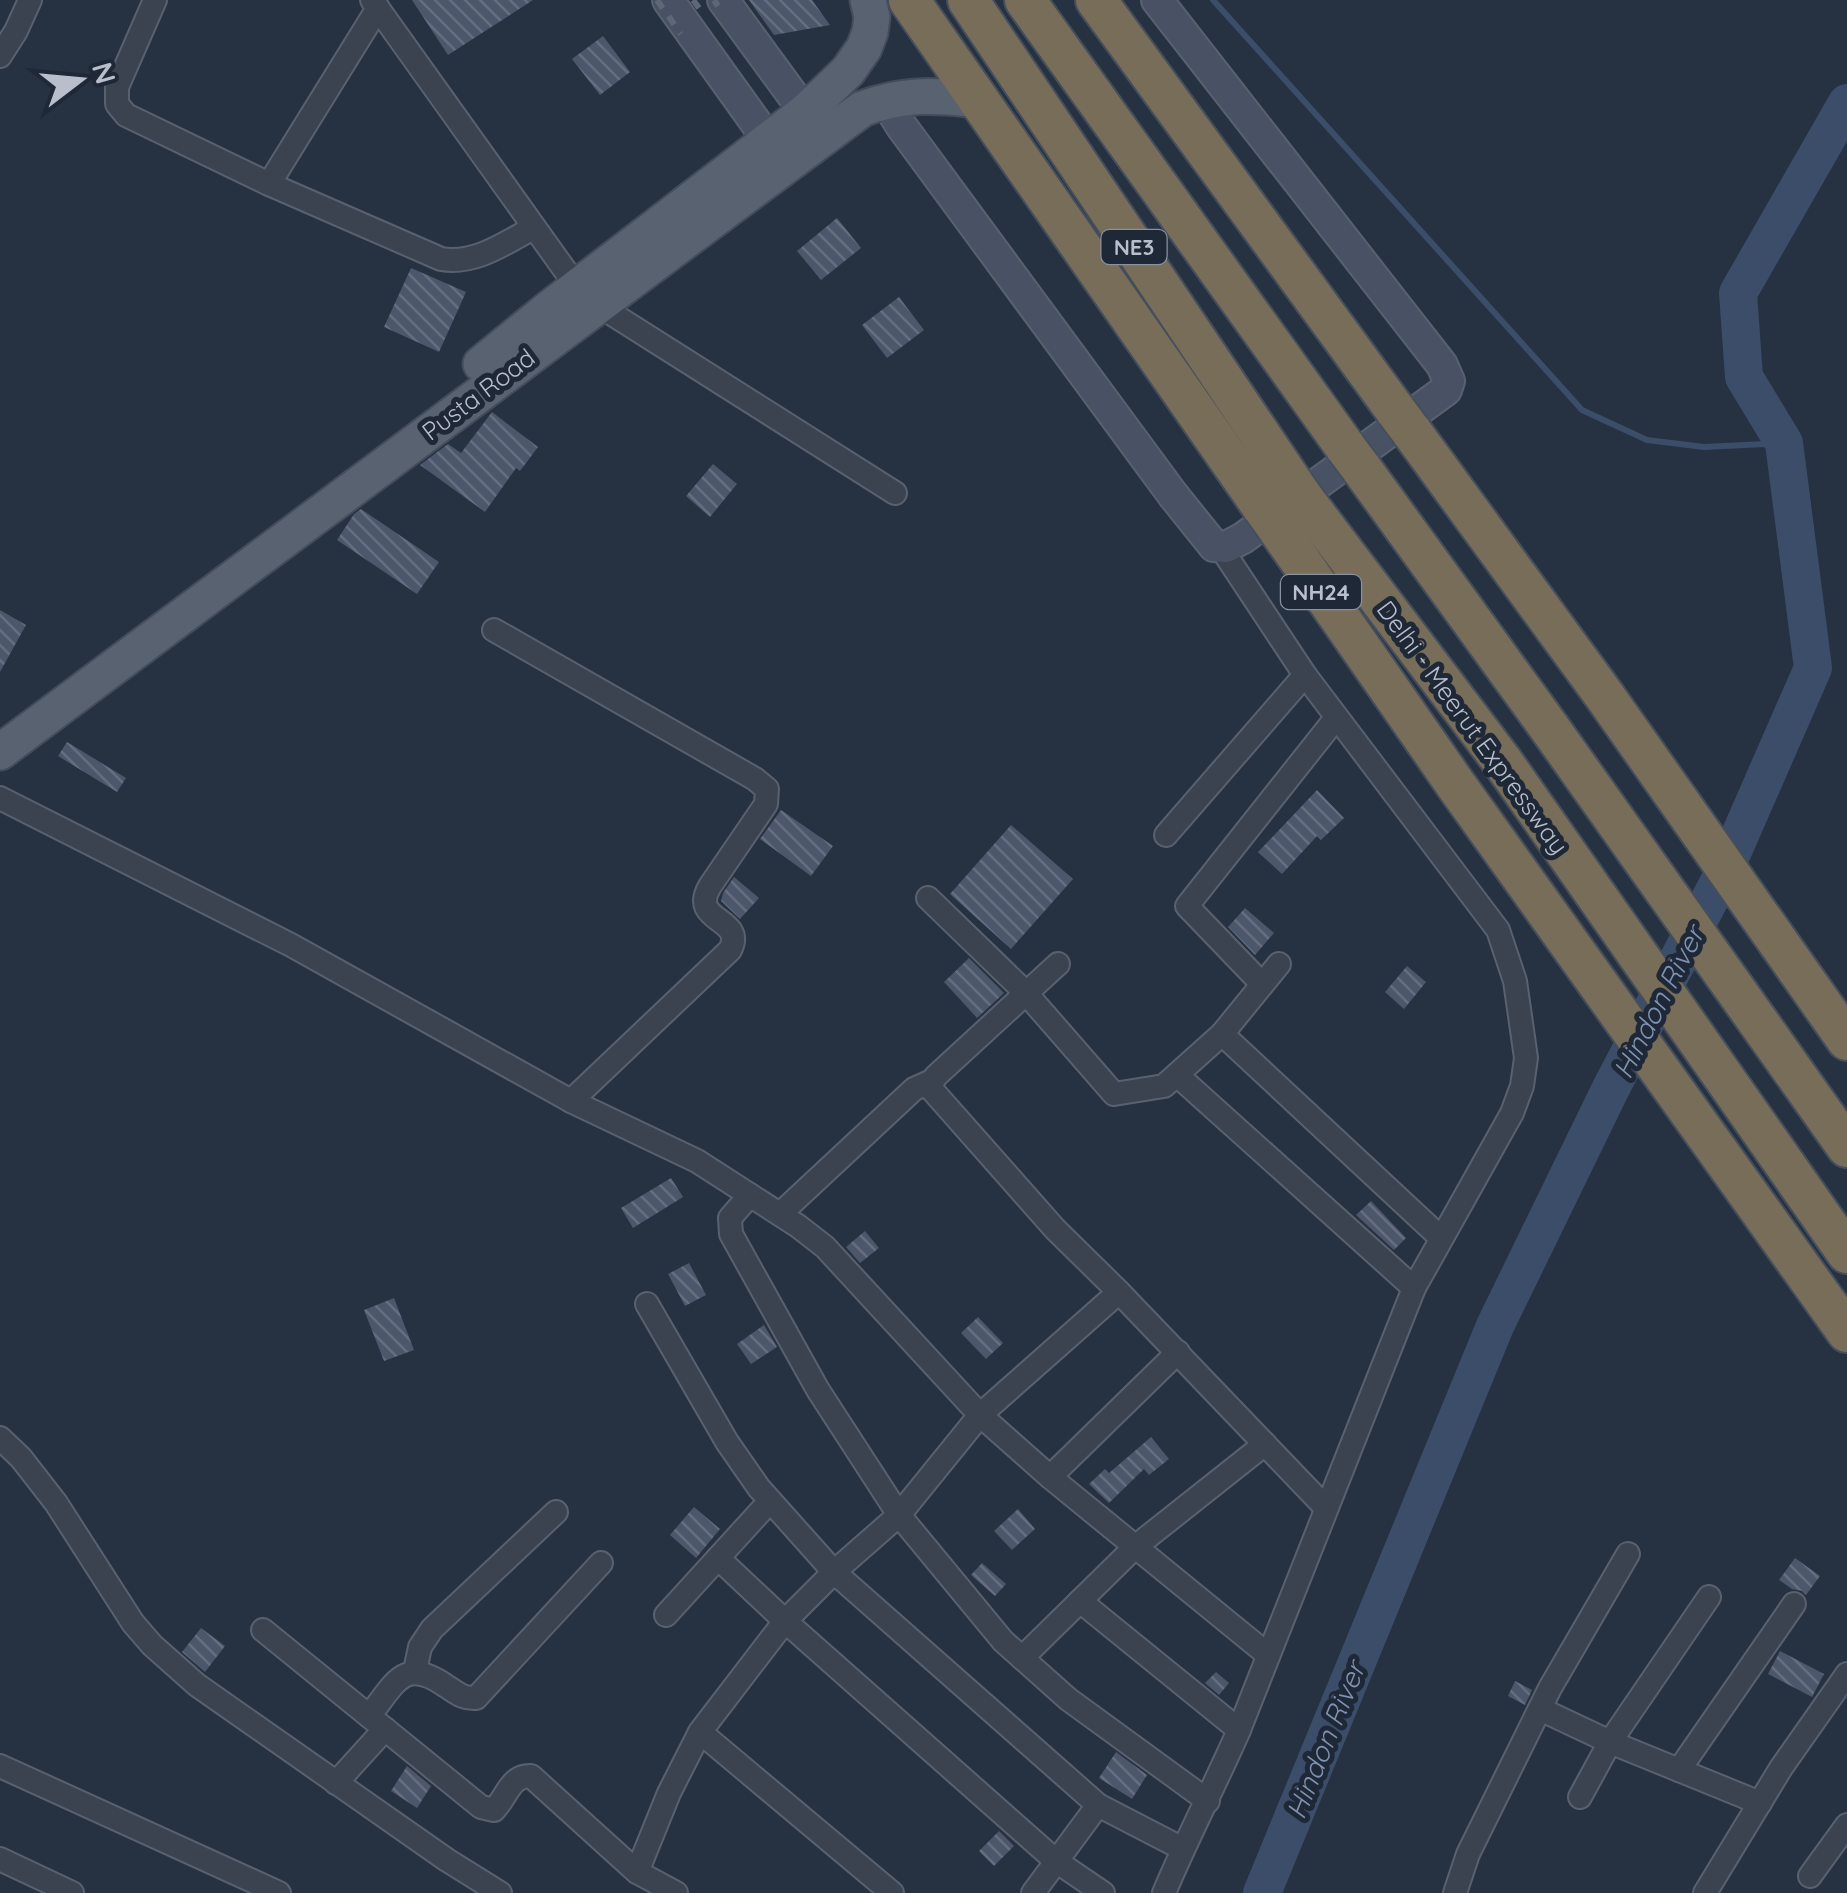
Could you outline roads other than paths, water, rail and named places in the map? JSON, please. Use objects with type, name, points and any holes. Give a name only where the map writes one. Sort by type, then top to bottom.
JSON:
[{"type":"highway","name":"NH24","points":[[909,0],[979,100],[1286,507],[1366,654],[1847,1332]]},
{"type":"highway","name":"Delhi - Meerut Expressway","points":[[968,0],[1286,507],[1502,761],[1847,1252]]},
{"type":"highway","name":"NE3","points":[[1025,0],[1847,1147]]},
{"type":"highway","points":[[1096,0],[1604,695],[1847,1040]]},
{"type":"main road","name":"Pusta Road","points":[[0,752],[588,296],[805,112],[848,70],[864,48],[872,17],[868,0]]},
{"type":"main road","name":"Pusta Road","points":[[0,725],[440,398],[862,109],[885,100],[932,94],[979,100]]},
{"type":"street","points":[[0,56],[30,0]]},
{"type":"street","points":[[155,0],[117,87],[116,99],[126,115],[441,260],[468,260],[533,228]]},
{"type":"street","points":[[668,0],[769,142]]},
{"type":"street","points":[[723,0],[805,112]]},
{"type":"street","points":[[1157,0],[1442,365],[1450,382],[1446,390],[1305,493],[1236,543],[1221,548]]},
{"type":"street","points":[[269,184],[375,4],[533,228],[588,296],[895,493]]},
{"type":"street","points":[[885,100],[1173,496],[1210,541],[1221,548],[1336,718],[1498,930],[1515,981],[1526,1058],[1512,1114],[1414,1288],[1239,1730],[1164,1893]]},
{"type":"street","points":[[494,630],[755,779],[766,789],[766,804],[704,899],[710,912],[734,934],[730,950],[571,1102]]},
{"type":"street","points":[[1166,834],[1306,676]]},
{"type":"street","points":[[1262,984],[1187,906],[1336,718]]},
{"type":"street","points":[[0,798],[290,944],[571,1102],[697,1161],[780,1214],[826,1247],[980,1414],[1268,1655]]},
{"type":"street","points":[[928,898],[1025,992],[1114,1094],[1164,1086],[1222,1034],[1279,964]]},
{"type":"street","points":[[780,1214],[1058,964]]},
{"type":"street","points":[[1222,1034],[1441,1238]]},
{"type":"street","points":[[1176,1075],[1414,1288]]},
{"type":"street","points":[[932,1081],[938,1097],[1044,1217],[1326,1508]]},
{"type":"street","points":[[750,1194],[730,1218],[731,1234],[818,1390],[900,1515],[1022,1658],[1068,1700],[1208,1801]]},
{"type":"street","points":[[637,1872],[669,1793],[700,1732],[785,1621],[900,1515],[980,1414],[1119,1292]]},
{"type":"street","points":[[647,1304],[727,1442],[770,1501],[834,1572],[1098,1805],[1182,1849]]},
{"type":"street","points":[[1050,1476],[1178,1352]]},
{"type":"street","points":[[0,1438],[21,1458],[56,1504],[152,1646],[197,1686],[500,1893]]},
{"type":"street","points":[[1022,1658],[1135,1547],[1265,1444]]},
{"type":"street","points":[[666,1615],[770,1501]]},
{"type":"street","points":[[415,1671],[420,1647],[432,1629],[556,1512]]},
{"type":"street","points":[[1455,1893],[1468,1854],[1540,1710],[1628,1554]]},
{"type":"street","points":[[718,1558],[1056,1862],[1103,1893]]},
{"type":"street","points":[[336,1783],[405,1674],[429,1674],[466,1698],[476,1698],[601,1563]]},
{"type":"street","points":[[1580,1797],[1610,1742],[1709,1597]]},
{"type":"street","points":[[1080,1601],[1239,1730]]},
{"type":"street","points":[[1679,1770],[1794,1604]]},
{"type":"street","points":[[263,1630],[485,1810],[498,1807],[517,1778],[532,1776],[637,1872],[676,1893]]},
{"type":"street","points":[[1705,1893],[1847,1674]]},
{"type":"street","points":[[1540,1710],[1760,1803]]},
{"type":"street","points":[[700,1732],[892,1893]]},
{"type":"street","points":[[0,1766],[279,1893]]},
{"type":"street","points":[[1033,1893],[1098,1805]]},
{"type":"street","points":[[1810,1876],[1847,1825]]},
{"type":"street","points":[[0,1859],[72,1893]]},
{"type":"waterway","points":[[1213,0],[1582,410],[1647,440],[1704,447],[1784,443]]},
{"type":"waterway","name":"Hindon River","points":[[1262,1893],[1495,1326],[1611,1088],[1722,876],[1813,668],[1784,443],[1744,377],[1738,293],[1847,103]]},
{"type":"railway","points":[[657,0],[681,34]]},
{"type":"railway","points":[[693,0],[705,16]]},
{"type":"railway","points":[[714,0],[718,6]]}]
